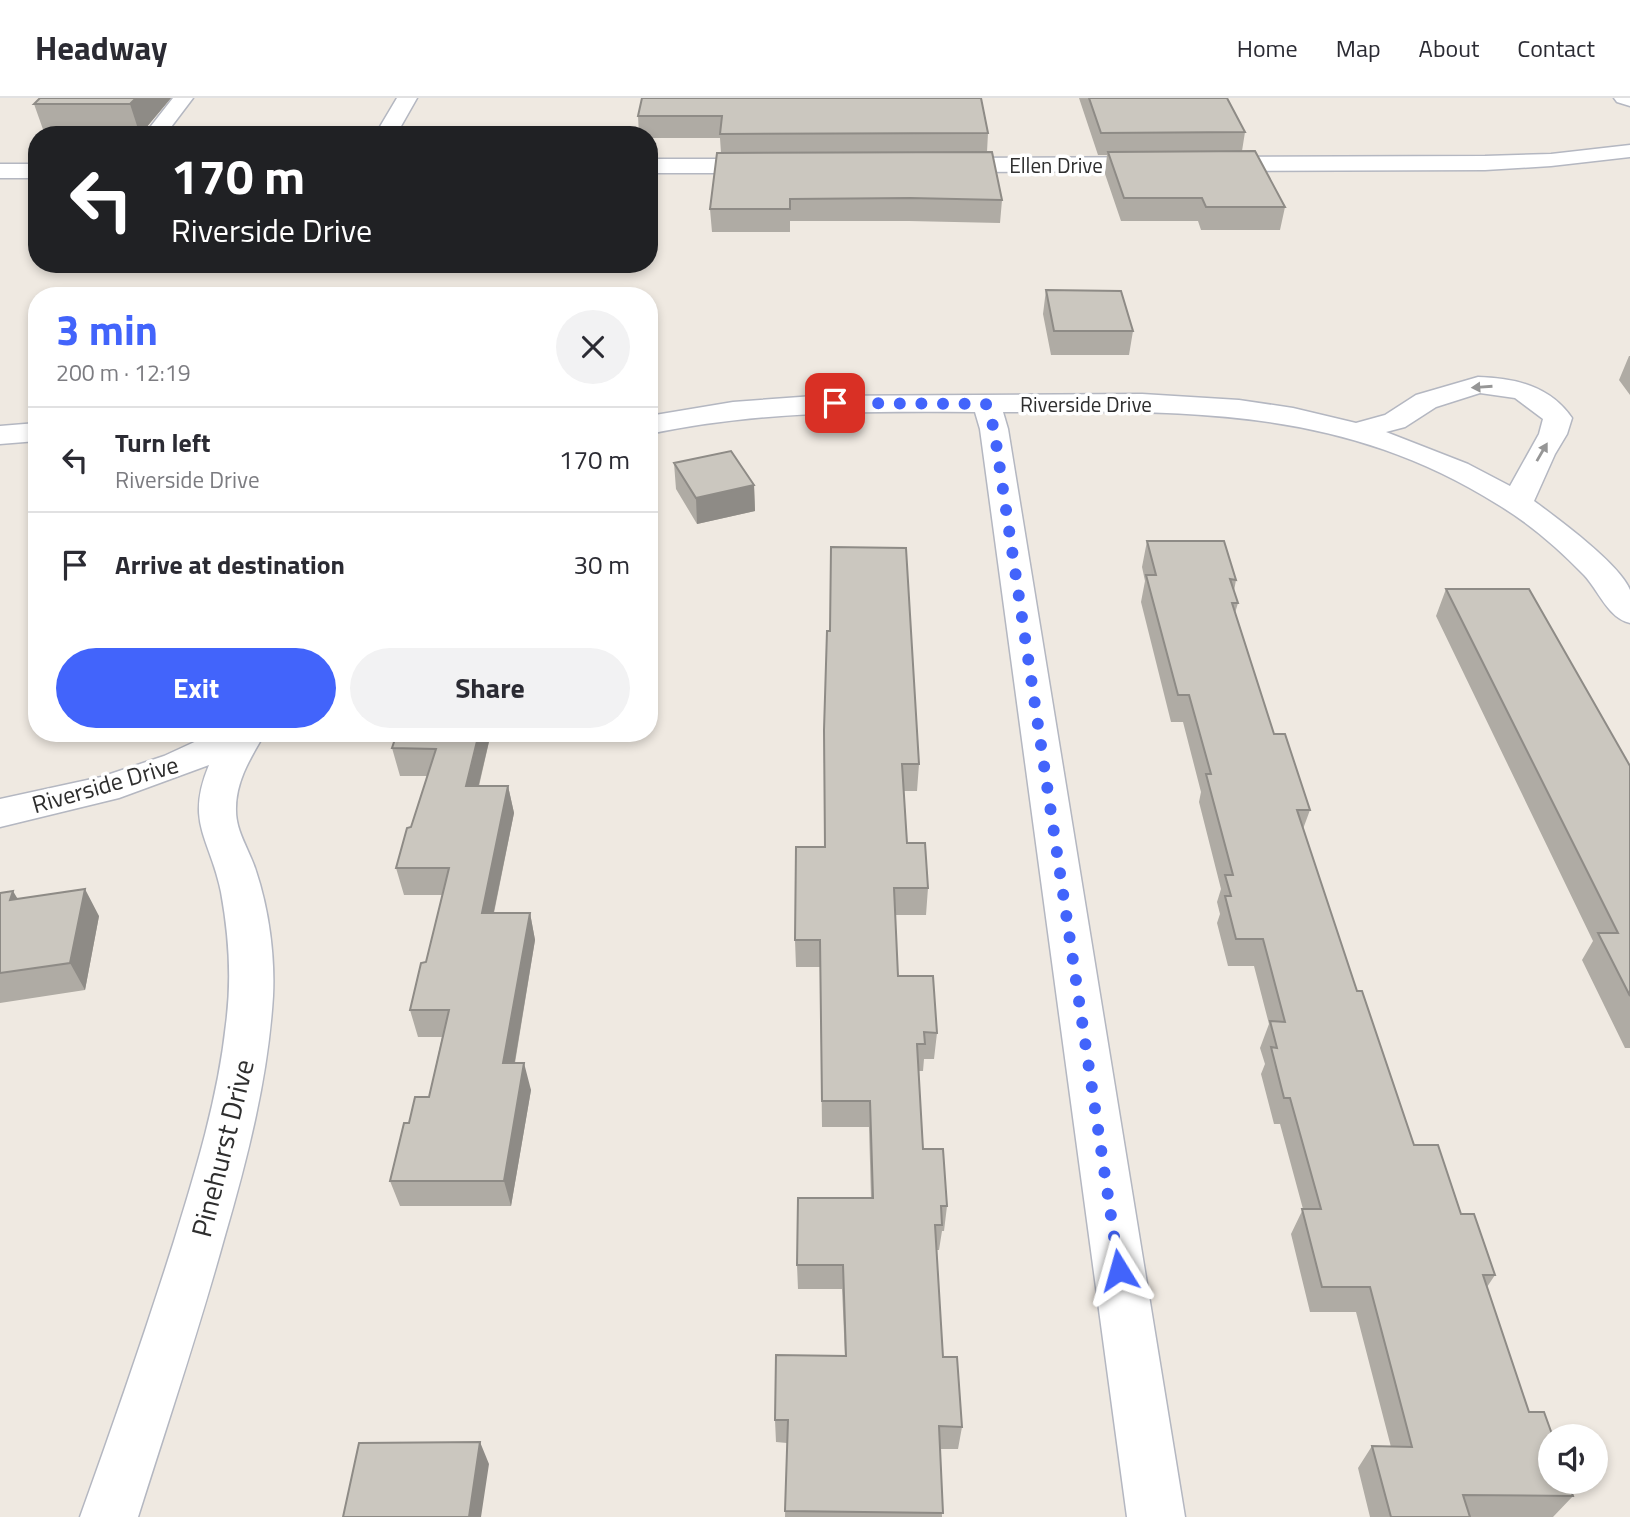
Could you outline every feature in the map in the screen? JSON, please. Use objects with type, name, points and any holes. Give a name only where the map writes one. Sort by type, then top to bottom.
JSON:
[{"type":"street","points":[[161,126],[183,98]]},
{"type":"street","points":[[390,126],[407,98]]},
{"type":"street","points":[[1624,98],[1630,100]]},
{"type":"street","name":"Ellen Drive","points":[[914,165],[1485,163],[1551,160],[1630,150]]},
{"type":"street","points":[[658,166],[789,166]]},
{"type":"street","points":[[0,171],[28,171]]},
{"type":"street","name":"Riverside Drive","points":[[1354,432],[1395,421],[1426,401],[1478,385],[1501,386],[1525,392],[1546,405],[1558,418],[1518,502]]},
{"type":"street","points":[[986,404],[994,429],[1156,1517]]},
{"type":"street","name":"Riverside Drive","points":[[658,423],[733,408],[771,405],[1187,404],[1285,415],[1354,432],[1429,458],[1518,502],[1592,565],[1630,613]]},
{"type":"street","points":[[0,435],[28,433]]},
{"type":"street","name":"Riverside Drive","points":[[0,813],[106,789],[177,765],[228,742]]},
{"type":"street","name":"Pinehurst Drive","points":[[109,1517],[181,1303],[232,1130],[245,1066],[251,990],[249,938],[237,876],[217,821],[222,777],[240,742]]},
{"type":"building","points":[[40,98],[136,98],[130,104],[34,104]]},
{"type":"building","points":[[642,98],[981,98],[988,133],[720,134],[722,116],[638,116]]},
{"type":"building","points":[[1089,98],[1227,98],[1245,132],[1101,133]]},
{"type":"building","points":[[1255,151],[1285,207],[1206,207],[1202,198],[1124,198],[1108,152]]},
{"type":"building","points":[[992,152],[1002,200],[790,199],[790,209],[710,209],[717,153]]},
{"type":"building","points":[[1046,290],[1121,291],[1133,331],[1054,331]]},
{"type":"building","points":[[731,451],[754,485],[696,498],[674,463]]},
{"type":"building","points":[[1147,541],[1224,541],[1236,580],[1230,579],[1238,603],[1232,603],[1274,734],[1285,734],[1310,810],[1297,810],[1357,991],[1362,991],[1414,1145],[1438,1145],[1461,1214],[1474,1214],[1495,1275],[1483,1275],[1529,1412],[1544,1412],[1548,1424],[1538,1424],[1538,1494],[1573,1496],[1463,1495],[1470,1517],[1391,1517],[1372,1446],[1412,1447],[1370,1287],[1322,1287],[1302,1209],[1321,1209],[1290,1098],[1284,1098],[1271,1047],[1277,1048],[1270,1021],[1285,1022],[1263,939],[1236,939],[1225,896],[1231,896],[1225,875],[1233,875],[1206,774],[1211,774],[1189,695],[1178,695],[1146,575],[1156,575]]},
{"type":"building","points":[[831,547],[906,548],[919,764],[902,764],[907,843],[925,843],[928,888],[894,888],[898,976],[933,976],[937,1033],[924,1032],[925,1044],[917,1044],[923,1149],[943,1149],[947,1206],[941,1206],[942,1225],[935,1225],[943,1357],[957,1357],[962,1427],[939,1426],[943,1513],[785,1511],[788,1420],[775,1420],[776,1355],[846,1356],[843,1265],[797,1265],[798,1198],[873,1198],[870,1101],[822,1101],[820,940],[795,940],[796,847],[825,847],[824,730],[827,631],[830,631]]},
{"type":"building","points":[[1446,589],[1529,589],[1630,766],[1630,996],[1598,933],[1618,933]]},
{"type":"building","points":[[394,742],[477,742],[466,786],[508,786],[482,913],[530,913],[503,1063],[524,1063],[504,1181],[390,1181],[404,1123],[409,1123],[415,1097],[429,1097],[449,1010],[410,1010],[421,963],[426,962],[449,868],[396,868],[407,828],[411,827],[436,749],[392,748]]},
{"type":"building","points":[[85,889],[70,963],[0,973],[0,893],[13,891],[10,900]]},
{"type":"building","points":[[480,1442],[469,1517],[343,1517],[359,1443]]},
{"type":"route","points":[[835,403],[986,404],[994,429],[1119,1270]]}]
